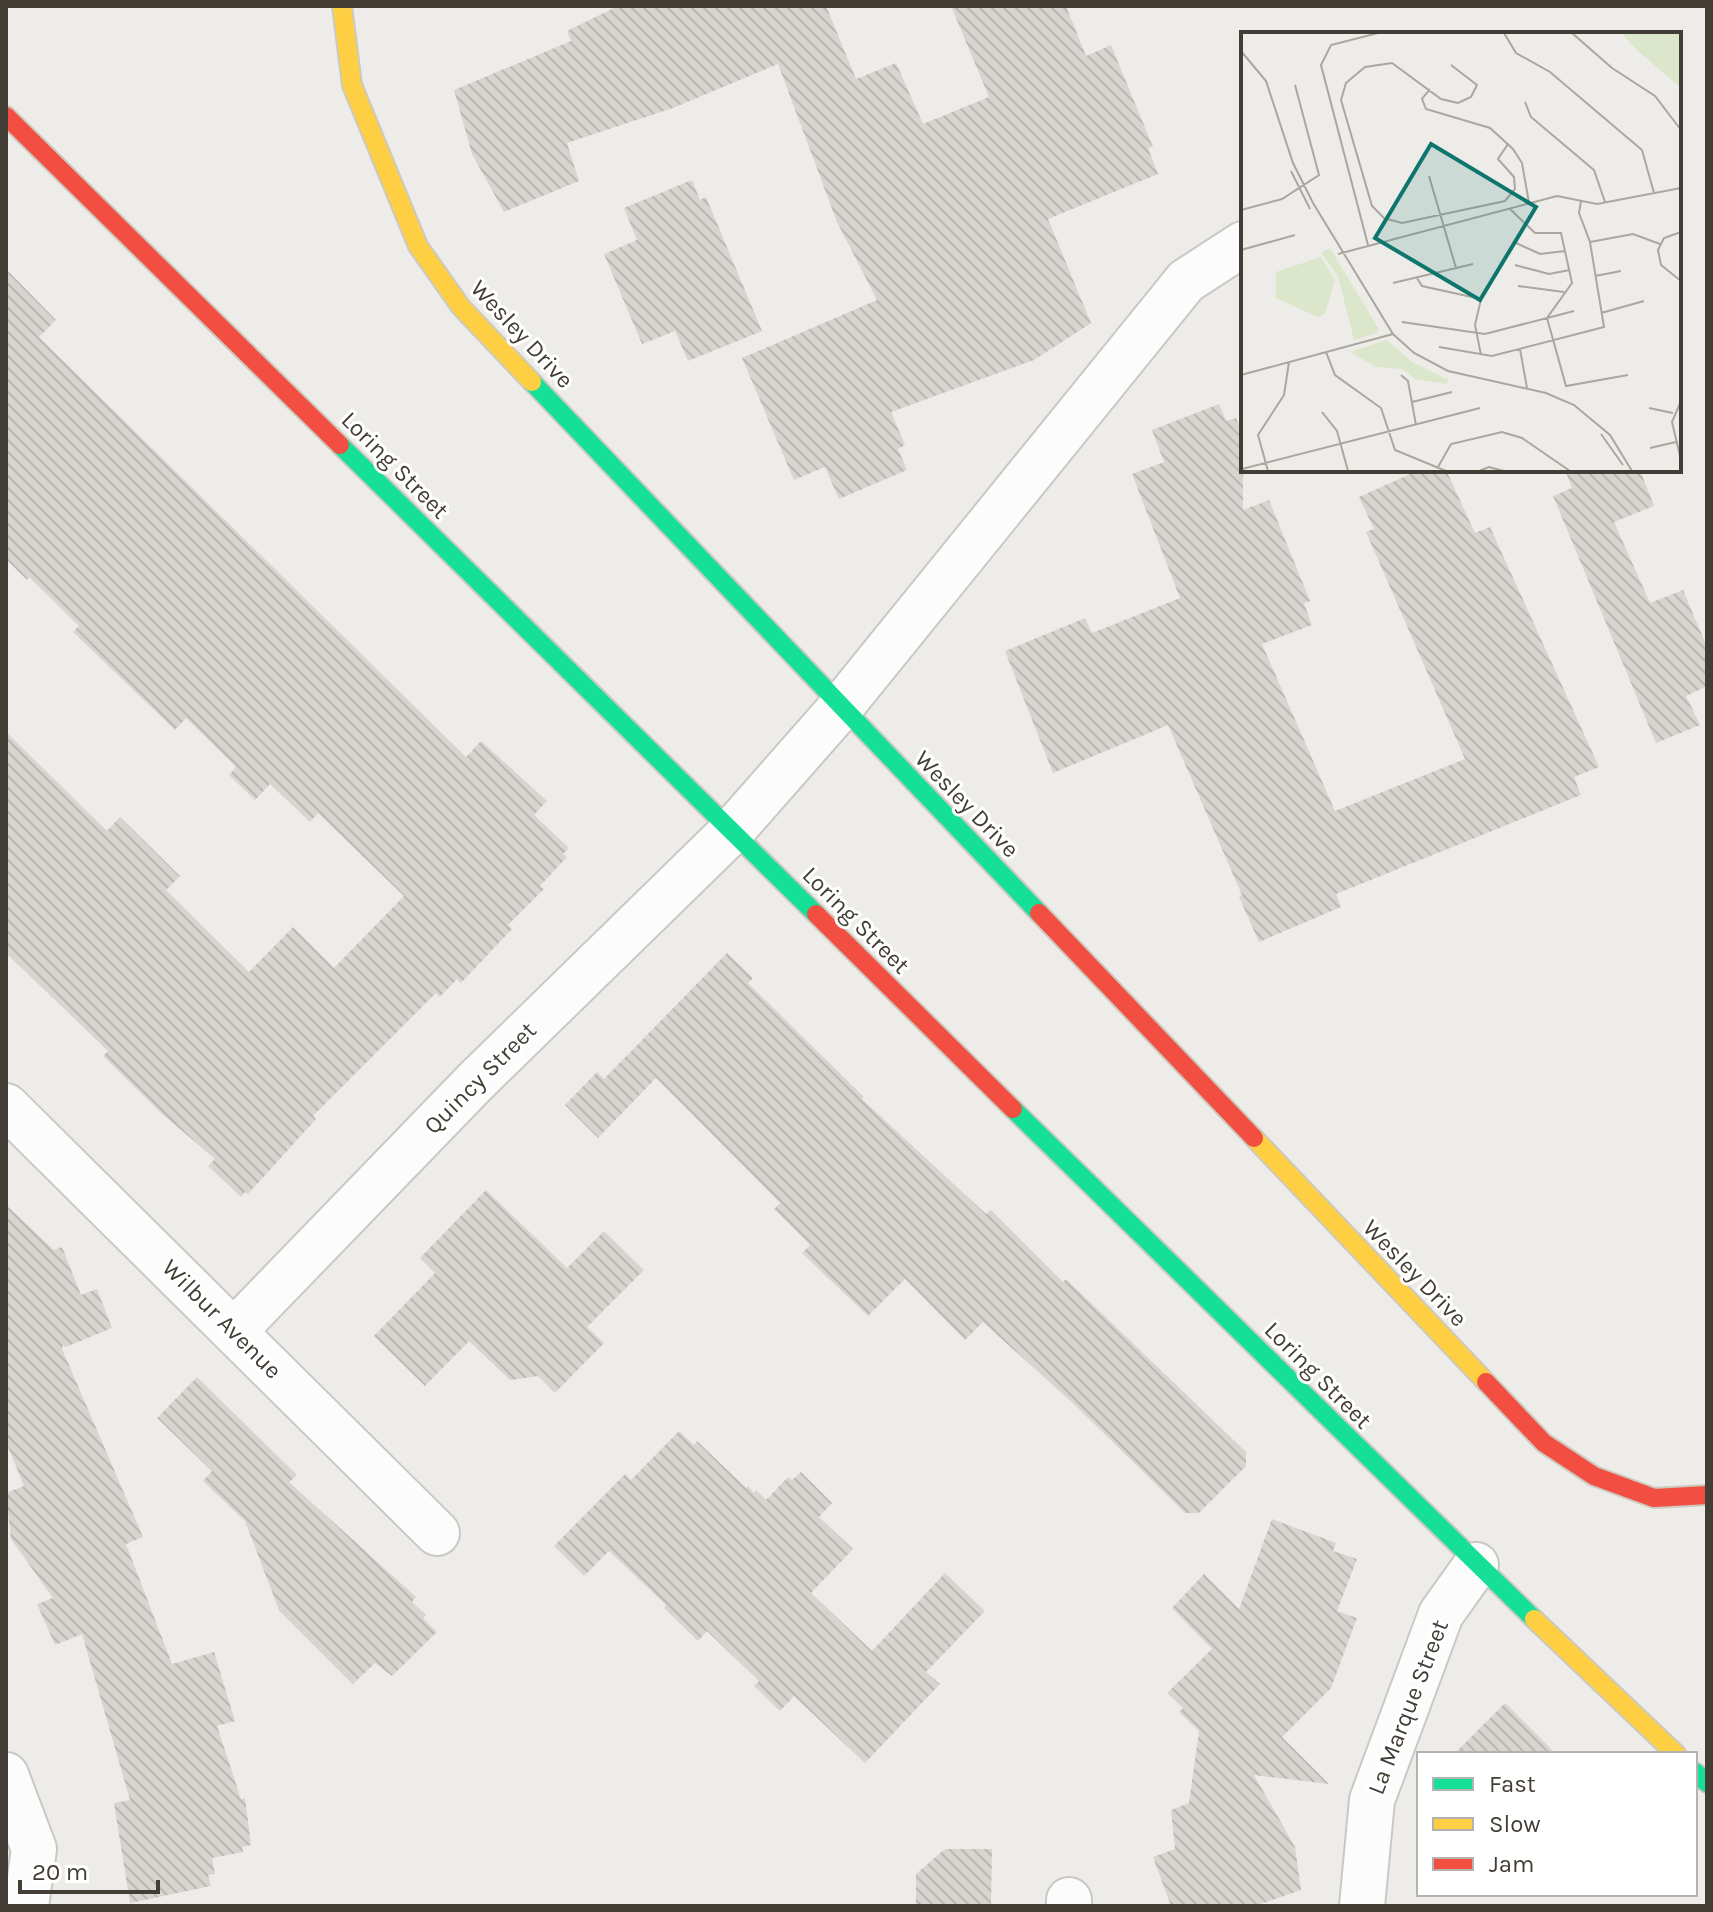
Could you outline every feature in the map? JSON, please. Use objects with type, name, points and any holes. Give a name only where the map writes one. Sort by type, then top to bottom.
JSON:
[{"type":"street","name":"Wesley Drive","points":[[342,6],[352,85],[418,246],[461,307],[1544,1443],[1594,1476],[1654,1498],[1707,1495]]},
{"type":"street","name":"Loring Street","points":[[6,116],[1476,1565],[1674,1752]]},
{"type":"street","name":"Quincy Street","points":[[234,1331],[475,1082],[732,831],[841,707],[1186,281],[1241,245]]},
{"type":"street","name":"Wilbur Avenue","points":[[6,1106],[437,1533]]},
{"type":"street","name":"La Marque Street","points":[[1362,1906],[1372,1800],[1441,1614],[1476,1565]]},
{"type":"street","points":[[6,1775],[34,1849],[26,1906]]},
{"type":"building","points":[[618,6],[826,6],[856,79],[896,63],[923,124],[989,97],[951,6],[1066,6],[1086,56],[1111,45],[1153,147],[1148,148],[1158,174],[1048,219],[1091,323],[1034,360],[891,412],[905,445],[898,449],[907,470],[839,499],[825,467],[794,480],[742,358],[877,300],[837,222],[778,64],[673,108],[567,143],[579,181],[504,212],[472,154],[454,90],[571,41],[567,31]]},
{"type":"building","points":[[692,180],[700,200],[706,197],[762,331],[688,361],[675,331],[642,344],[604,254],[637,240],[624,208]]},
{"type":"building","points":[[6,269],[56,320],[39,337],[466,757],[481,741],[547,801],[534,815],[569,848],[563,854],[567,857],[540,886],[544,889],[508,925],[512,929],[461,983],[457,979],[440,997],[436,993],[313,1116],[316,1119],[248,1194],[245,1192],[241,1197],[208,1166],[215,1159],[160,1112],[103,1056],[108,1051],[6,953],[6,732],[107,831],[120,817],[180,876],[166,890],[249,972],[293,927],[334,968],[404,896],[318,813],[310,822],[270,784],[255,800],[229,775],[236,767],[186,718],[175,730],[73,632],[79,626],[6,559]]},
{"type":"building","points":[[1219,404],[1226,421],[1236,418],[1241,431],[1243,510],[1269,500],[1310,601],[1304,603],[1312,625],[1262,644],[1335,811],[1465,759],[1366,532],[1374,529],[1359,497],[1415,472],[1447,472],[1475,533],[1490,527],[1599,767],[1574,777],[1581,795],[1336,894],[1341,907],[1259,942],[1239,897],[1242,895],[1168,725],[1053,773],[1005,651],[1085,618],[1092,633],[1180,598],[1132,474],[1164,462],[1152,430]]},
{"type":"building","points":[[1566,472],[1641,472],[1654,506],[1614,522],[1650,603],[1683,590],[1707,647],[1707,686],[1686,696],[1700,725],[1656,743],[1553,496],[1572,488]]},
{"type":"building","points":[[727,953],[753,978],[748,983],[864,1097],[862,1099],[986,1214],[991,1210],[1063,1282],[1066,1279],[1246,1452],[1246,1466],[1199,1513],[1185,1513],[1077,1407],[983,1322],[965,1340],[905,1279],[868,1316],[802,1253],[810,1245],[774,1209],[780,1203],[656,1078],[598,1138],[565,1105],[597,1072],[604,1079]]},
{"type":"building","points":[[486,1190],[567,1268],[604,1231],[644,1270],[587,1327],[604,1343],[555,1393],[538,1376],[510,1380],[469,1341],[425,1386],[374,1336],[435,1273],[420,1258]]},
{"type":"building","points":[[6,1205],[54,1250],[62,1247],[81,1295],[97,1289],[112,1328],[66,1347],[63,1345],[62,1349],[143,1537],[126,1544],[172,1664],[214,1652],[235,1721],[217,1726],[241,1799],[245,1798],[251,1845],[242,1847],[243,1852],[212,1858],[215,1874],[208,1875],[211,1886],[130,1903],[114,1803],[130,1800],[82,1634],[55,1645],[37,1604],[53,1598],[11,1539],[6,1493],[24,1486],[6,1442]]},
{"type":"building","points":[[197,1377],[297,1475],[289,1482],[416,1597],[412,1602],[426,1615],[423,1618],[437,1632],[392,1676],[375,1663],[353,1684],[279,1610],[245,1521],[203,1481],[212,1471],[157,1418]]},
{"type":"building","points":[[679,1431],[694,1445],[697,1441],[746,1488],[748,1486],[754,1493],[756,1490],[766,1500],[788,1477],[792,1480],[801,1472],[832,1503],[819,1517],[853,1549],[811,1593],[872,1651],[945,1573],[985,1611],[926,1672],[940,1684],[865,1763],[794,1696],[780,1711],[754,1686],[759,1681],[707,1631],[698,1641],[664,1608],[666,1605],[609,1551],[584,1576],[554,1546],[625,1474],[631,1480]]},
{"type":"building","points":[[1272,1519],[1336,1543],[1333,1551],[1357,1559],[1337,1611],[1357,1618],[1331,1688],[1282,1737],[1329,1784],[1254,1775],[1295,1847],[1301,1890],[1255,1906],[1171,1906],[1153,1857],[1175,1849],[1171,1810],[1189,1803],[1199,1731],[1179,1712],[1183,1708],[1167,1693],[1212,1649],[1172,1608],[1204,1574],[1239,1609]]},
{"type":"building","points":[[1505,1703],[1554,1752],[1456,1752]]},
{"type":"building","points":[[945,1849],[992,1849],[991,1906],[916,1906],[916,1874]]},
{"type":"traffic: fast","points":[[532,382],[1039,913]]},
{"type":"traffic: fast","points":[[340,445],[816,914]]},
{"type":"traffic: fast","points":[[1013,1109],[1534,1619]]},
{"type":"traffic: fast","points":[[1697,1774],[1707,1783]]},
{"type":"traffic: slow","points":[[342,6],[352,85],[418,246],[461,307],[532,382]]},
{"type":"traffic: slow","points":[[1254,1138],[1486,1382]]},
{"type":"traffic: slow","points":[[1534,1619],[1674,1752]]},
{"type":"traffic: jam","points":[[6,116],[340,445]]},
{"type":"traffic: jam","points":[[1039,913],[1254,1138]]},
{"type":"traffic: jam","points":[[816,914],[1013,1109]]},
{"type":"traffic: jam","points":[[1486,1382],[1544,1443],[1594,1476],[1654,1498],[1707,1495]]}]
